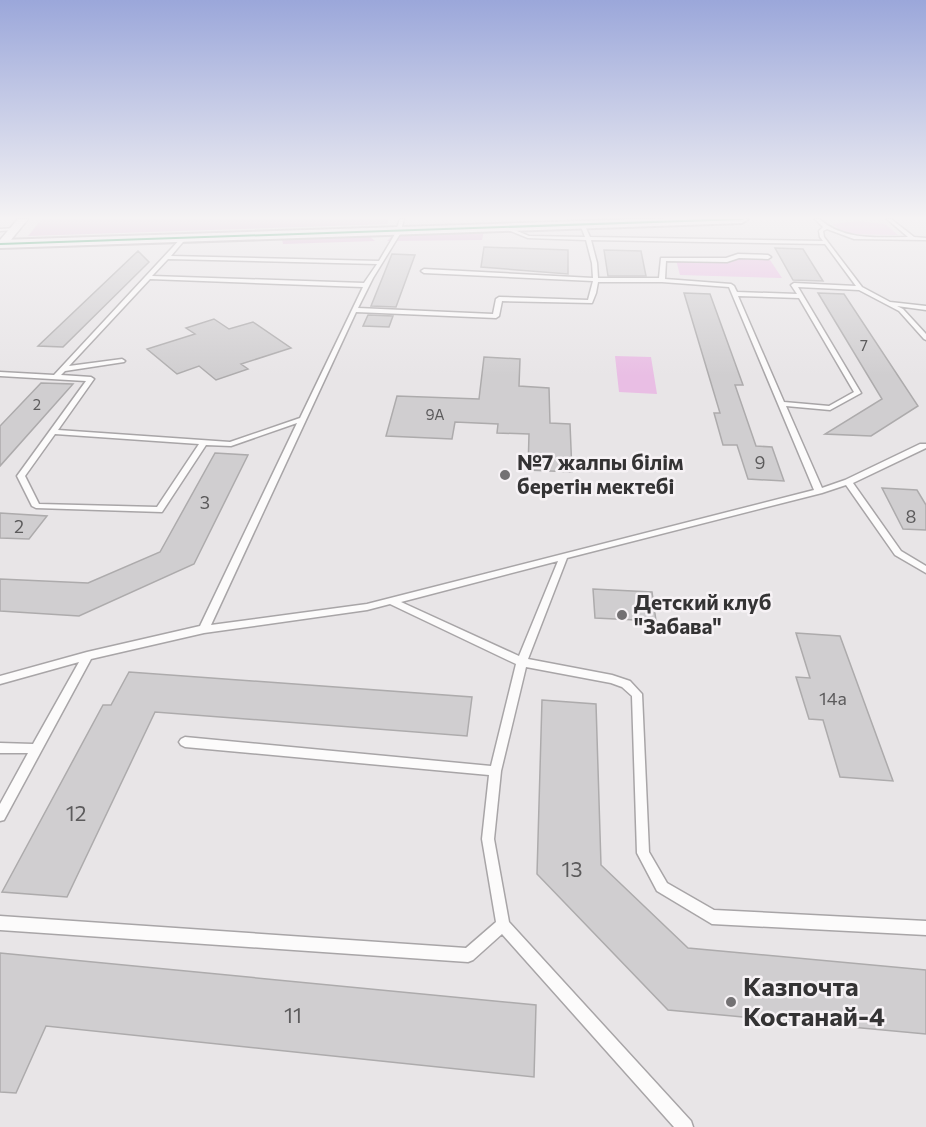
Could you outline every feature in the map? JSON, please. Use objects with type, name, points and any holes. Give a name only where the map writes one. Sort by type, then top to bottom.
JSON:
[{"type":"lane","points":[[55,378],[153,272]]},
{"type":"lane","points":[[204,629],[373,272]]},
{"type":"lane","points":[[424,272],[597,280],[662,280],[732,286],[819,491]]},
{"type":"lane","points":[[354,310],[496,316],[499,299],[590,302],[597,280],[595,272]]},
{"type":"lane","points":[[662,272],[662,280]]},
{"type":"lane","points":[[848,272],[860,288]]},
{"type":"lane","points":[[148,277],[366,285]]},
{"type":"lane","points":[[782,404],[830,408],[858,393],[794,285],[860,288],[901,310],[926,338]]},
{"type":"lane","points":[[735,294],[800,296]]},
{"type":"lane","points":[[889,303],[926,308]]},
{"type":"lane","points":[[63,369],[122,362]]},
{"type":"lane","points":[[0,374],[92,380],[21,476],[36,506],[159,510],[204,442]]},
{"type":"lane","points":[[54,432],[231,444],[303,419]]},
{"type":"lane","points":[[0,680],[87,656],[204,629],[367,607],[391,601],[819,491],[848,482],[923,446]]},
{"type":"lane","points":[[848,482],[898,553],[926,570]]},
{"type":"lane","points":[[564,556],[522,662],[495,771],[488,839],[502,925],[685,1127]]},
{"type":"lane","points":[[391,601],[522,662],[612,679],[626,684],[637,694],[643,853],[662,887],[712,917],[926,928]]},
{"type":"lane","points":[[0,816],[87,656]]},
{"type":"lane","points":[[185,742],[495,771]]},
{"type":"lane","points":[[0,748],[36,750]]},
{"type":"lane","points":[[0,923],[468,955],[502,925]]},
{"type":"shaded area","points":[[679,272],[778,272],[782,278],[680,275]]},
{"type":"shaded area","points":[[615,356],[651,357],[657,394],[619,392]]},
{"type":"building","points":[[116,272],[139,272],[63,347],[38,346]]},
{"type":"building","points":[[385,272],[409,272],[396,307],[371,306]]},
{"type":"building","points":[[538,272],[568,272],[568,274]]},
{"type":"building","points":[[607,272],[645,272],[646,276],[608,276]]},
{"type":"building","points":[[788,272],[817,272],[823,281],[793,280]]},
{"type":"building","points":[[684,293],[710,294],[743,385],[735,385],[756,446],[772,447],[784,481],[748,479],[737,445],[723,445],[714,413],[720,413]]},
{"type":"building","points":[[818,293],[844,294],[918,406],[871,436],[825,434],[882,399]]},
{"type":"building","points":[[368,315],[393,316],[389,327],[363,326]]},
{"type":"building","points":[[214,319],[229,329],[253,322],[291,348],[241,364],[248,369],[216,380],[199,366],[177,374],[147,349],[195,334],[186,328]]},
{"type":"building","points":[[484,357],[520,359],[519,386],[549,388],[550,423],[570,424],[572,472],[528,470],[529,434],[497,433],[498,424],[455,422],[452,439],[386,436],[397,396],[479,399]]},
{"type":"building","points":[[41,383],[73,384],[0,466],[0,426]]},
{"type":"building","points":[[215,453],[248,455],[194,564],[79,616],[0,611],[0,579],[88,583],[160,552]]},
{"type":"building","points":[[882,488],[917,490],[926,505],[926,530],[903,529]]},
{"type":"building","points":[[0,513],[47,516],[29,539],[0,538]]},
{"type":"building","points":[[593,589],[652,592],[656,621],[595,618]]},
{"type":"building","points":[[796,633],[840,636],[893,781],[840,777],[823,720],[809,719],[796,677],[810,678]]},
{"type":"building","points":[[129,672],[472,697],[467,736],[155,712],[67,897],[2,892],[103,705],[111,705]]},
{"type":"building","points":[[542,700],[596,704],[601,865],[688,948],[926,970],[926,1034],[668,1010],[537,874]]},
{"type":"building","points":[[0,953],[536,1005],[534,1077],[46,1026],[16,1093],[0,1092]]},
{"type":"place","name":"№7 жалпы білім беретін мектебі","points":[[505,475]]},
{"type":"place","name":"Детский клуб \"Забава\"","points":[[622,615]]},
{"type":"place","name":"Казпочта Костанай-4","points":[[731,1002]]}]
